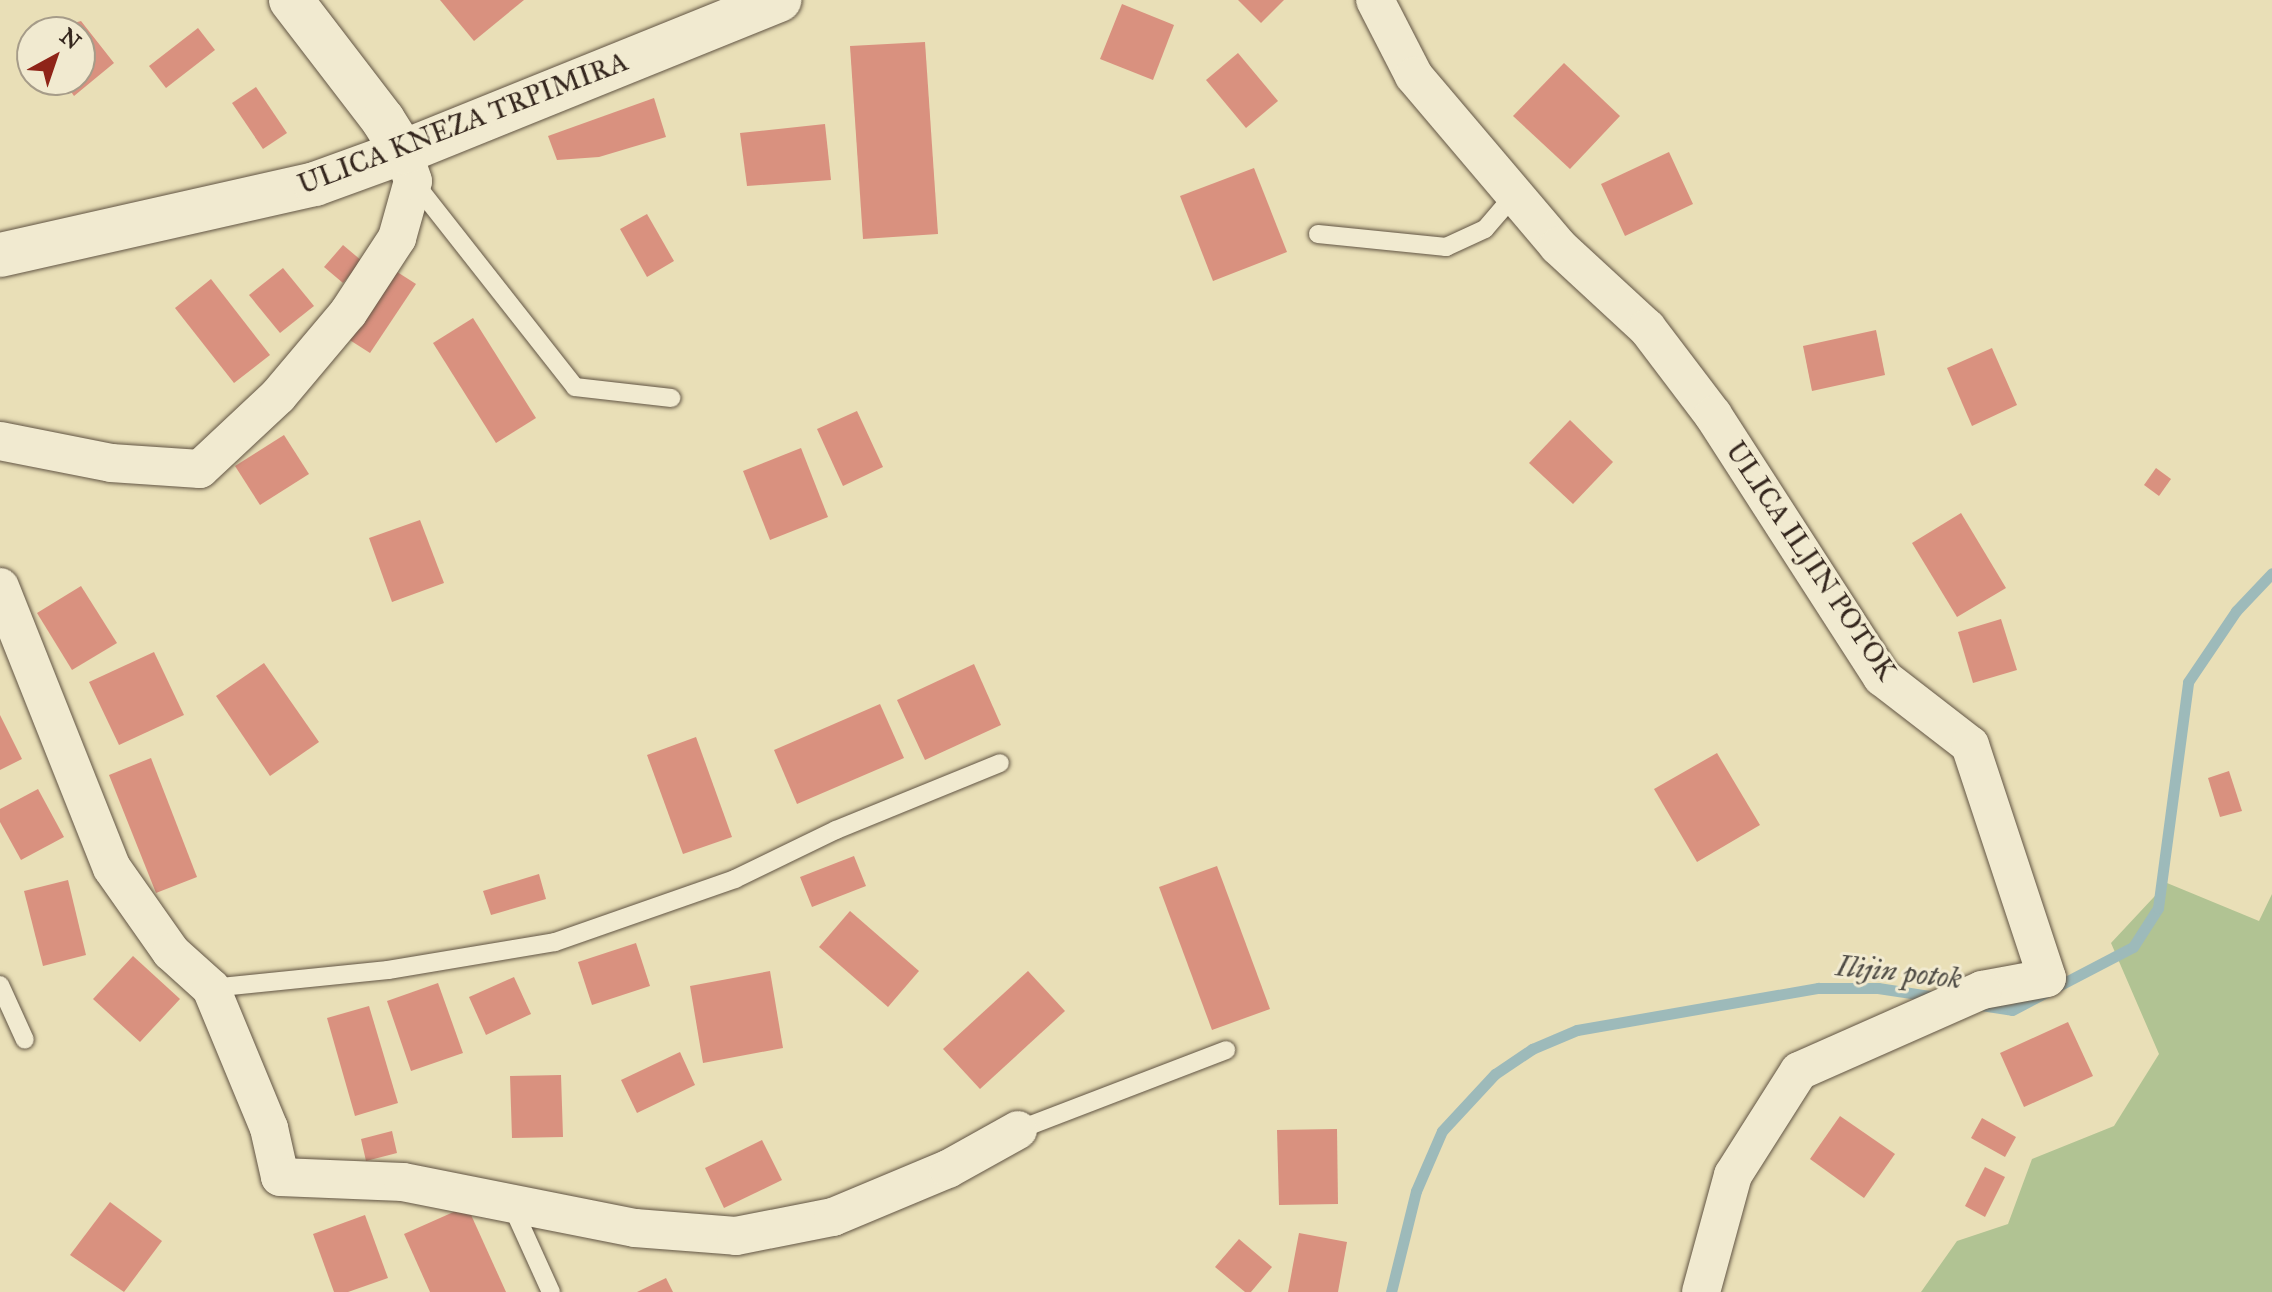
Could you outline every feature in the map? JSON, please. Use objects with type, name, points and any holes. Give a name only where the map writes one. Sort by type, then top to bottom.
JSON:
[{"type":"main road","points":[[291,0],[383,120],[408,167]]},
{"type":"main road","name":"ULICA KNEZA TRPIMIRA","points":[[0,255],[315,184],[408,167],[780,0]]},
{"type":"street","name":"ULICA ILJIN POTOK","points":[[1375,0],[1414,76],[1558,246],[1647,328],[1713,415],[1882,677],[1970,745],[2047,978],[1982,990],[1799,1071],[1733,1175],[1701,1292]]},
{"type":"street","points":[[0,441],[111,463],[200,469],[278,396],[348,313],[397,238],[408,167]]},
{"type":"street","points":[[0,587],[112,868],[171,952],[211,988],[269,1128],[280,1177],[403,1182],[635,1228],[736,1236],[833,1217],[948,1169],[1018,1130]]},
{"type":"lane","points":[[408,167],[575,387],[671,398]]},
{"type":"lane","points":[[1318,234],[1446,247],[1485,229],[1515,194]]},
{"type":"lane","points":[[211,988],[388,970],[555,942],[735,879],[836,830],[1000,763]]},
{"type":"lane","points":[[0,985],[25,1040]]},
{"type":"lane","points":[[1018,1130],[1226,1050]]},
{"type":"lane","points":[[511,1204],[551,1292]]},
{"type":"green space","points":[[2167,883],[2259,921],[2272,894],[2272,1292],[1921,1292],[1957,1241],[2008,1224],[2032,1159],[2114,1126],[2159,1054],[2111,943]]},
{"type":"building","points":[[440,0],[524,0],[474,41]]},
{"type":"building","points":[[1238,0],[1284,0],[1261,23]]},
{"type":"building","points":[[1122,4],[1174,25],[1153,80],[1100,59]]},
{"type":"building","points":[[198,28],[215,50],[166,88],[149,66]]},
{"type":"building","points":[[96,40],[114,63],[96,78]]},
{"type":"building","points":[[925,42],[938,234],[863,239],[850,46]]},
{"type":"building","points":[[1238,53],[1278,101],[1246,128],[1206,80]]},
{"type":"building","points":[[1564,63],[1620,116],[1570,169],[1513,116]]},
{"type":"building","points":[[256,87],[287,133],[263,149],[232,103]]},
{"type":"building","points":[[654,98],[666,137],[599,157],[557,160],[548,136]]},
{"type":"building","points":[[825,124],[831,180],[747,186],[740,133]]},
{"type":"building","points":[[1669,152],[1693,204],[1625,236],[1601,184]]},
{"type":"building","points":[[1254,168],[1287,252],[1213,281],[1180,196]]},
{"type":"building","points":[[647,214],[674,261],[647,277],[620,229]]},
{"type":"building","points":[[343,245],[362,261],[343,283],[324,267]]},
{"type":"building","points":[[283,268],[314,306],[280,333],[249,295]]},
{"type":"building","points":[[391,268],[416,284],[370,353],[345,337]]},
{"type":"building","points":[[211,279],[270,355],[234,383],[175,308]]},
{"type":"building","points":[[473,318],[536,418],[496,443],[433,343]]},
{"type":"building","points":[[1876,330],[1885,375],[1812,391],[1803,346]]},
{"type":"building","points":[[1992,348],[2017,405],[1972,426],[1947,368]]},
{"type":"building","points":[[857,411],[883,467],[843,486],[817,429]]},
{"type":"building","points":[[1570,420],[1613,462],[1573,504],[1529,463]]},
{"type":"building","points":[[284,435],[309,474],[260,505],[235,466]]},
{"type":"building","points":[[801,448],[828,517],[770,540],[743,471]]},
{"type":"building","points":[[2156,468],[2171,479],[2159,496],[2144,485]]},
{"type":"building","points":[[1961,513],[2006,588],[1957,617],[1912,543]]},
{"type":"building","points":[[420,520],[444,583],[392,602],[369,538]]},
{"type":"building","points":[[81,586],[117,643],[72,670],[37,613]]},
{"type":"building","points":[[2001,619],[2017,670],[1973,683],[1958,632]]},
{"type":"building","points":[[154,652],[184,715],[119,745],[89,682]]},
{"type":"building","points":[[264,663],[319,742],[270,776],[216,696]]},
{"type":"building","points":[[974,664],[1001,725],[925,760],[897,700]]},
{"type":"building","points":[[880,704],[904,758],[797,804],[774,750]]},
{"type":"building","points":[[0,715],[22,759],[0,770]]},
{"type":"building","points":[[696,737],[732,837],[683,854],[647,755]]},
{"type":"building","points":[[1717,753],[1760,825],[1697,862],[1654,789]]},
{"type":"building","points":[[151,758],[197,877],[156,893],[109,775]]},
{"type":"building","points":[[2229,771],[2242,811],[2220,817],[2208,778]]},
{"type":"building","points":[[38,789],[64,837],[21,860],[0,822],[0,809]]},
{"type":"building","points":[[854,856],[866,886],[812,907],[800,877]]},
{"type":"building","points":[[1217,866],[1270,1009],[1212,1030],[1159,887]]},
{"type":"building","points":[[539,874],[546,899],[491,915],[483,891]]},
{"type":"building","points":[[68,880],[86,955],[43,966],[24,891]]},
{"type":"building","points":[[850,911],[919,971],[888,1007],[819,947]]},
{"type":"building","points":[[636,943],[650,986],[592,1005],[578,962]]},
{"type":"building","points":[[133,956],[180,999],[140,1042],[93,999]]},
{"type":"building","points":[[770,971],[783,1048],[703,1063],[690,986]]},
{"type":"building","points":[[1028,971],[1065,1011],[980,1089],[943,1049]]},
{"type":"building","points":[[514,977],[531,1014],[486,1035],[469,997]]},
{"type":"building","points":[[438,983],[463,1053],[411,1071],[387,1001]]},
{"type":"building","points":[[369,1006],[398,1103],[355,1116],[327,1018]]},
{"type":"building","points":[[2068,1022],[2093,1076],[2024,1107],[2000,1053]]},
{"type":"building","points":[[680,1052],[695,1085],[637,1113],[621,1080]]},
{"type":"building","points":[[561,1075],[563,1137],[512,1138],[510,1076]]},
{"type":"building","points":[[1840,1116],[1895,1154],[1864,1198],[1810,1159]]},
{"type":"building","points":[[1982,1118],[2016,1137],[2005,1157],[1971,1138]]},
{"type":"building","points":[[1337,1129],[1338,1204],[1279,1205],[1277,1130]]},
{"type":"building","points":[[392,1131],[397,1153],[366,1161],[361,1139]]},
{"type":"building","points":[[762,1140],[782,1180],[724,1208],[705,1168]]},
{"type":"building","points":[[1985,1167],[2005,1177],[1985,1217],[1965,1206]]},
{"type":"building","points":[[110,1202],[162,1241],[124,1292],[70,1255]]},
{"type":"building","points":[[467,1206],[506,1292],[430,1292],[404,1234]]},
{"type":"building","points":[[365,1215],[388,1278],[348,1292],[334,1292],[313,1234]]},
{"type":"building","points":[[1299,1233],[1347,1242],[1338,1292],[1288,1292]]},
{"type":"building","points":[[1239,1239],[1272,1267],[1251,1292],[1245,1292],[1215,1267]]},
{"type":"building","points":[[666,1278],[673,1292],[637,1292]]},
{"type":"waterway","name":"Ilijin potok","points":[[1981,1005],[2012,1010],[2133,947],[2158,908],[2188,682],[2236,611],[2272,573]]},
{"type":"waterway","name":"Ilijin potok","points":[[1391,1292],[1416,1191],[1442,1131],[1495,1074],[1532,1049],[1577,1030],[1818,988],[1878,988],[1937,997]]}]
